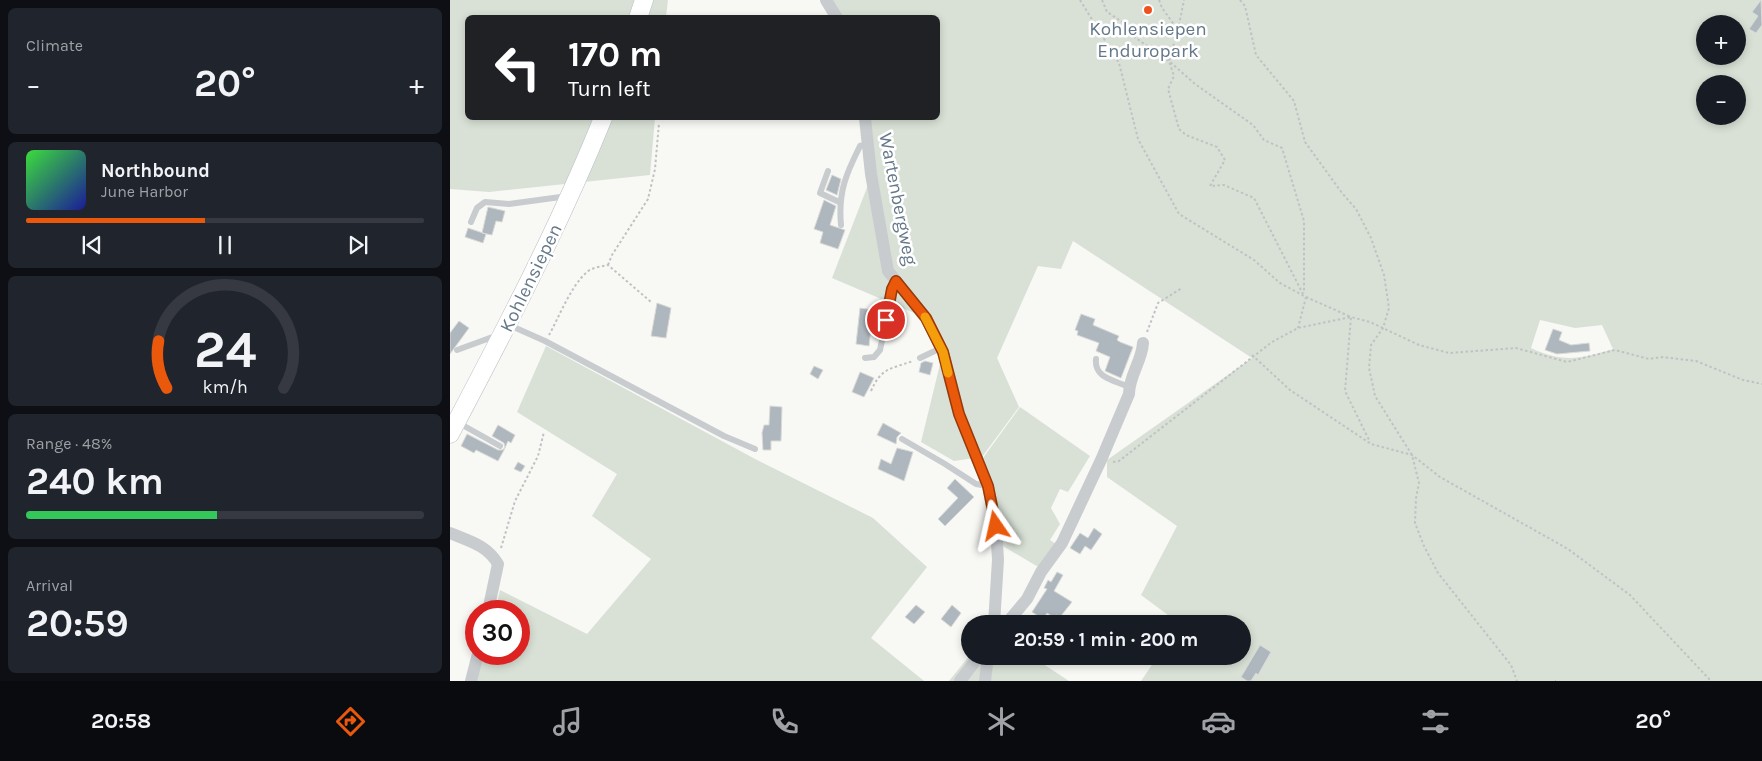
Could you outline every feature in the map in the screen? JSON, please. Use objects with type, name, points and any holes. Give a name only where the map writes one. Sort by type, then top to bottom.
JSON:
[{"type":"street","points":[[639,15],[644,0]]},
{"type":"street","points":[[826,0],[835,15]]},
{"type":"street","name":"Kohlensiepen","points":[[453,428],[506,328],[572,195],[602,120]]},
{"type":"street","name":"Wartenbergweg","points":[[865,120],[867,144],[888,271],[926,318],[941,348],[959,414],[988,486],[996,526],[998,560],[995,615]]},
{"type":"street","points":[[1014,615],[1027,599],[1041,572],[1062,543],[1101,460],[1129,394],[1129,387],[1142,353],[1143,343]]},
{"type":"street","points":[[450,532],[483,547],[491,553],[498,564],[490,600]]},
{"type":"street","points":[[471,681],[475,665]]},
{"type":"street","points":[[960,681],[972,665]]},
{"type":"street","points":[[986,681],[987,665]]},
{"type":"lane","points":[[841,224],[839,202],[850,167],[860,146],[867,144]]},
{"type":"lane","points":[[828,170],[820,193],[839,202]]},
{"type":"lane","points":[[471,222],[477,208],[485,202],[509,204],[572,195]]},
{"type":"lane","points":[[866,358],[874,358],[880,350],[892,289],[896,281]]},
{"type":"lane","points":[[457,350],[506,328],[545,341],[724,436],[755,450]]},
{"type":"lane","points":[[920,358],[941,348]]},
{"type":"lane","points":[[1096,359],[1095,367],[1098,373],[1129,387]]},
{"type":"lane","points":[[453,428],[500,446]]},
{"type":"lane","points":[[902,440],[946,464],[976,484],[988,486]]},
{"type":"path","points":[[1080,0],[1119,63],[1138,139],[1179,214],[1254,260],[1280,283],[1305,297],[1351,317],[1383,328],[1419,345],[1449,353],[1516,348],[1567,362],[1615,350],[1649,359],[1662,357],[1696,361],[1743,380],[1762,384]]},
{"type":"path","points":[[1102,0],[1107,12],[1124,23],[1130,34],[1169,61],[1195,84],[1253,124],[1264,140],[1282,148],[1304,221],[1305,297],[1298,328]]},
{"type":"path","points":[[1159,0],[1162,8],[1178,30]]},
{"type":"path","points":[[1184,0],[1169,61],[1174,76],[1168,89],[1179,129],[1186,135],[1217,147],[1225,160],[1210,186],[1224,185],[1254,198],[1305,297]]},
{"type":"path","points":[[1240,0],[1245,6],[1256,55],[1294,101],[1305,142],[1356,209],[1371,238],[1384,275],[1389,308],[1383,328],[1371,345],[1370,368],[1376,396],[1412,456],[1419,484],[1416,498],[1415,523],[1424,546],[1438,573],[1511,665],[1517,681]]},
{"type":"path","points":[[608,265],[612,255],[648,199],[655,169],[658,123]]},
{"type":"path","points":[[608,265],[651,302]]},
{"type":"path","points":[[545,341],[586,272],[608,265]]},
{"type":"path","points":[[1143,343],[1158,302],[1182,288]]},
{"type":"path","points":[[1101,460],[1109,463],[1119,461],[1252,355],[1298,328],[1351,317]]},
{"type":"path","points":[[1351,317],[1345,391],[1371,444]]},
{"type":"path","points":[[1252,355],[1290,390],[1371,444],[1412,456],[1440,477],[1568,549],[1630,595],[1711,681]]},
{"type":"path","points":[[871,391],[877,377],[883,372],[909,362]]},
{"type":"path","points":[[498,564],[515,501],[538,456],[544,432]]},
{"type":"shaded area","points":[[450,0],[668,0],[666,15],[465,15],[465,120],[655,120],[650,175],[489,192],[450,189]]},
{"type":"shaded area","points":[[826,0],[1762,0],[1762,681],[1141,681],[1152,665],[1251,665],[1251,615],[1168,615],[1141,595],[1177,526],[1107,477],[1107,460],[1252,358],[1073,241],[1061,269],[1038,266],[997,358],[1019,407],[982,457],[954,461],[921,442],[943,352],[926,318],[832,278],[868,185],[865,120],[940,120],[940,15],[836,15]],"holes":[[[1540,320],[1575,328],[1602,325],[1613,349],[1581,357],[1563,358],[1531,348]]]},
{"type":"shaded area","points":[[546,346],[757,460],[873,518],[927,567],[871,638],[924,681],[476,681],[480,665],[530,665],[530,605],[587,634],[651,559],[592,516],[617,474],[517,412]]},
{"type":"shaded area","points":[[1020,407],[1090,456],[1068,492],[1060,489],[1051,508],[1060,524],[1050,540],[1056,544],[1040,568],[1001,545],[983,458]]},
{"type":"shaded area","points":[[500,590],[520,600],[498,600]]},
{"type":"shaded area","points":[[962,665],[1045,665],[1069,681],[949,681]]},
{"type":"building","points":[[1761,0],[1762,25],[1756,33],[1749,29],[1758,16],[1752,12]]},
{"type":"building","points":[[832,175],[841,179],[837,195],[826,190]]},
{"type":"building","points":[[824,200],[836,206],[830,225],[845,230],[838,249],[820,243],[823,232],[814,229]]},
{"type":"building","points":[[488,207],[505,211],[502,222],[496,221],[492,235],[482,233]]},
{"type":"building","points":[[468,228],[486,234],[483,243],[465,237]]},
{"type":"building","points":[[657,303],[671,308],[666,338],[651,336]]},
{"type":"building","points":[[860,308],[873,310],[869,346],[856,344]]},
{"type":"building","points":[[1081,314],[1095,319],[1093,325],[1119,336],[1117,340],[1133,347],[1121,378],[1105,371],[1110,357],[1096,351],[1099,343],[1077,335],[1078,331],[1075,330]]},
{"type":"building","points":[[459,321],[469,328],[450,354],[450,333]]},
{"type":"building","points":[[1553,329],[1562,332],[1559,340],[1571,345],[1589,343],[1590,351],[1557,354],[1545,350]]},
{"type":"building","points":[[925,361],[933,363],[930,375],[919,372],[921,363]]},
{"type":"building","points":[[814,366],[823,370],[818,379],[810,374]]},
{"type":"building","points":[[860,372],[874,378],[864,397],[852,392]]},
{"type":"building","points":[[770,406],[782,407],[781,441],[771,441],[771,450],[763,450],[762,433],[764,425],[769,425]]},
{"type":"building","points":[[883,423],[901,433],[897,437],[896,444],[877,435]]},
{"type":"building","points":[[498,425],[515,435],[511,443],[508,441],[505,448],[504,443],[492,436]]},
{"type":"building","points":[[467,434],[498,450],[505,448],[498,461],[476,450],[474,453],[461,446]]},
{"type":"building","points":[[897,448],[913,452],[904,481],[878,469],[881,459],[891,464]]},
{"type":"building","points":[[518,462],[525,466],[521,472],[514,469]]},
{"type":"building","points":[[955,479],[974,497],[945,526],[938,519],[958,498],[947,488]]},
{"type":"building","points":[[1094,528],[1102,534],[1091,550],[1085,546],[1080,554],[1070,548],[1080,533],[1088,538]]},
{"type":"building","points":[[1057,572],[1063,575],[1054,591],[1072,602],[1062,615],[1050,615],[1047,613],[1046,615],[1037,615],[1032,612],[1047,589],[1044,588],[1048,580],[1051,582]]},
{"type":"building","points":[[916,605],[925,612],[914,624],[905,617]]},
{"type":"building","points":[[952,605],[961,613],[951,627],[941,619]]},
{"type":"building","points":[[1260,645],[1271,652],[1258,675],[1256,673],[1251,681],[1247,681],[1241,677],[1248,665],[1251,665],[1251,660]]},
{"type":"slow traffic","points":[[925,317],[943,352],[948,373]]},
{"type":"place","name":"Kohlensiepen Enduropark","points":[[1148,10]]},
{"type":"route","points":[[886,320],[892,289],[896,281],[926,318],[943,352],[959,414],[988,486],[996,526]]}]
